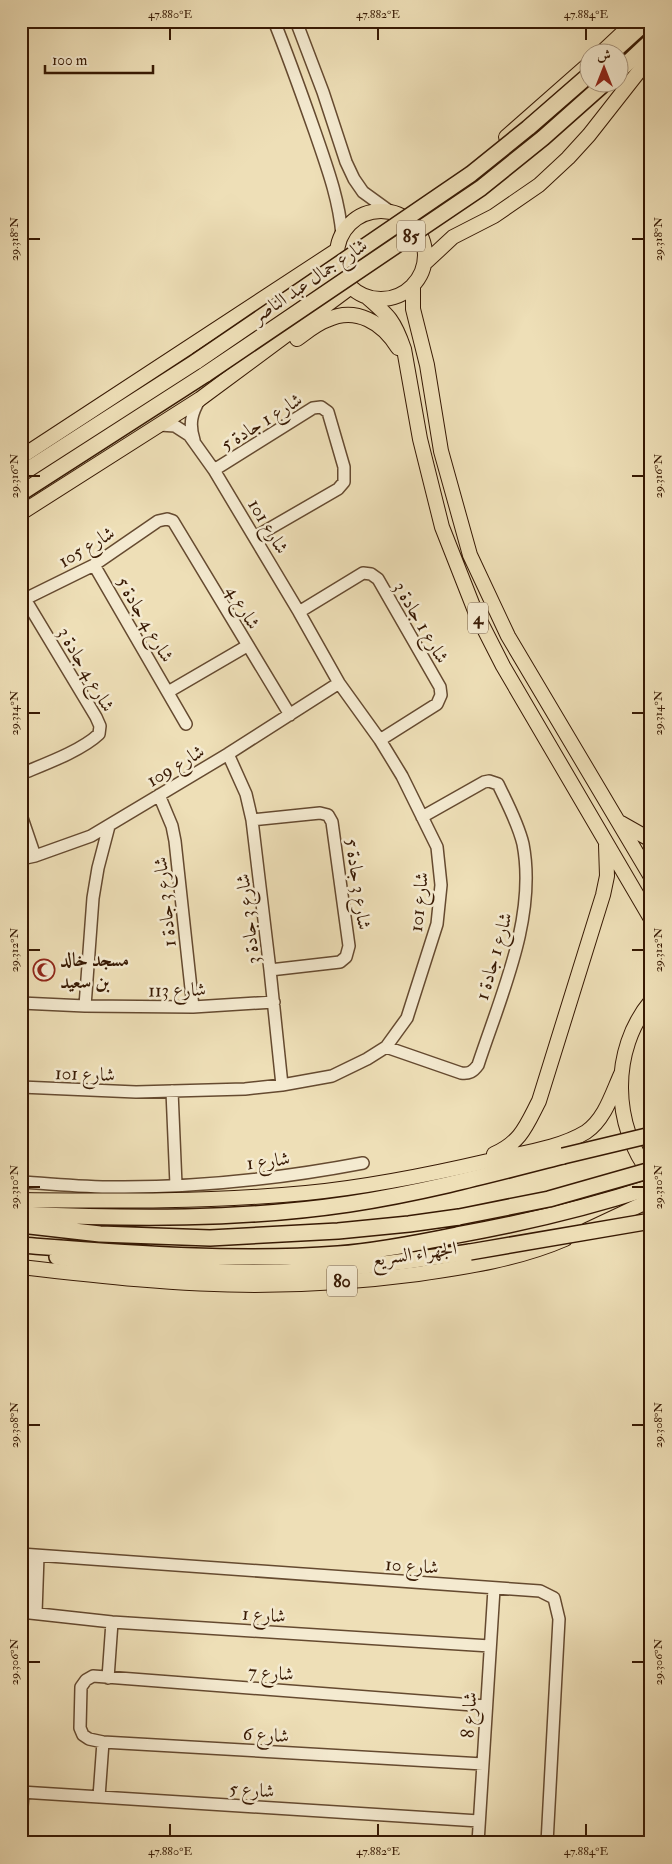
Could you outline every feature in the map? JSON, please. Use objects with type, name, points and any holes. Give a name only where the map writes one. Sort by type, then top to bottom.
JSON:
[{"type":"highway","points":[[624,42],[647,21]]},
{"type":"highway","points":[[630,61],[651,41]]},
{"type":"highway","name":"شارع جمال عبد الناصر","points":[[21,474],[197,361],[471,174],[580,83]]},
{"type":"highway","name":"شارع جمال عبد الناصر","points":[[21,493],[206,374],[481,188],[543,138],[595,92]]},
{"type":"highway","points":[[21,1214],[150,1218],[228,1216],[349,1204],[409,1194],[651,1135]]},
{"type":"highway","name":"الجهراء السريع","points":[[21,1225],[108,1234],[210,1238],[348,1230],[459,1217],[549,1199],[651,1170]]},
{"type":"highway","name":"الجهراء السريع","points":[[21,1245],[188,1255],[296,1256],[340,1254],[464,1234],[540,1218],[651,1187]]},
{"type":"highway","points":[[21,1251],[138,1267],[250,1272],[303,1271],[388,1264],[651,1221]]},
{"type":"main road","points":[[613,42],[635,21]]},
{"type":"main road","points":[[424,264],[453,237],[494,216],[539,185],[589,135],[651,56]]},
{"type":"main road","points":[[395,214],[439,189],[480,159],[580,72]]},
{"type":"main road","points":[[21,514],[200,398],[351,287],[340,270],[337,250],[342,235],[352,223],[361,217],[376,212],[395,214],[409,222],[418,232],[423,244],[424,264]]},
{"type":"main road","points":[[21,457],[337,250]]},
{"type":"main road","name":"4","points":[[367,296],[378,299],[400,295],[413,285],[420,275],[424,264]]},
{"type":"main road","name":"4","points":[[413,285],[413,309],[427,365],[441,451],[470,555],[508,636],[651,877]]},
{"type":"main road","name":"4","points":[[351,287],[367,296],[388,314],[398,331],[430,482],[442,527],[459,575],[475,611],[503,666],[651,919]]},
{"type":"main road","points":[[238,371],[256,367],[325,320],[337,316],[350,315],[364,317],[382,327],[396,344],[407,367]]},
{"type":"main road","points":[[617,819],[633,831],[651,840]]},
{"type":"main road","points":[[474,1164],[502,1151],[515,1142],[527,1125],[539,1101],[603,895],[607,867],[606,842]]},
{"type":"main road","points":[[626,875],[629,877],[636,876],[642,872],[644,864]]},
{"type":"main road","points":[[651,1001],[637,1021],[630,1038],[621,1074],[622,1108],[625,1124],[637,1155],[651,1175]]},
{"type":"main road","points":[[21,1200],[212,1200],[306,1193],[388,1182],[474,1164],[558,1144],[588,1131],[602,1117],[621,1074]]},
{"type":"main road","name":"الجهراء السريع","points":[[21,1267],[188,1283],[254,1285],[304,1284],[395,1277],[486,1262],[547,1247],[651,1200]]},
{"type":"street","points":[[274,21],[293,68],[334,186],[342,235]]},
{"type":"street","points":[[296,21],[323,92],[346,162],[354,179],[363,192],[395,214]]},
{"type":"street","name":"شارع 101","points":[[196,444],[190,425],[200,398]]},
{"type":"street","name":"شارع 1 جادة 5","points":[[214,470],[313,408],[321,407],[328,412],[344,467],[344,482],[338,489],[255,537]]},
{"type":"street","name":"شارع 101","points":[[21,1087],[126,1092],[245,1089],[282,1085],[332,1076],[367,1060],[386,1046],[407,1018],[437,924],[442,884],[437,847],[402,776],[380,740],[339,683],[214,470],[188,435],[178,428],[160,425]]},
{"type":"street","name":"شارع 105","points":[[23,600],[94,565],[158,521],[167,519]]},
{"type":"street","name":"شارع 4","points":[[167,519],[173,521],[290,715]]},
{"type":"street","name":"شارع 4 جادة 5","points":[[94,565],[186,724]]},
{"type":"street","name":"شارع 1 جادة 3","points":[[299,612],[363,572],[372,574],[378,579],[441,691],[440,698],[436,704],[380,740]]},
{"type":"street","name":"شارع 4 جادة 3","points":[[21,774],[55,760],[92,740],[99,734],[100,729],[96,717],[23,600]]},
{"type":"street","name":"شارع 4 جادة 5","points":[[168,692],[247,646]]},
{"type":"street","name":"شارع 109","points":[[21,859],[91,836],[228,754],[339,683]]},
{"type":"street","name":"شارع 3 جادة 3","points":[[228,754],[246,794],[252,820],[282,1085]]},
{"type":"street","name":"شارع 1 جادة 1","points":[[386,1046],[461,1073],[468,1074],[474,1070],[478,1064],[521,931],[526,878],[522,842],[511,809],[498,784],[489,781],[484,782],[422,817]]},
{"type":"street","name":"شارع 3 جادة 1","points":[[159,795],[172,826],[175,841],[193,1007]]},
{"type":"street","name":"شارع 3 جادة 5","points":[[252,820],[320,812],[330,817],[350,946],[346,956],[340,962],[270,970]]},
{"type":"street","points":[[21,815],[34,856]]},
{"type":"street","points":[[85,1006],[94,890],[109,826]]},
{"type":"street","name":"شارع 113","points":[[21,1003],[85,1006],[193,1007],[274,1002]]},
{"type":"street","points":[[172,1091],[176,1185]]},
{"type":"street","name":"شارع 1","points":[[21,1182],[123,1188],[219,1184],[297,1175],[363,1163]]},
{"type":"street","name":"شارع 1","points":[[29,1555],[28,1612],[112,1622],[490,1646]]},
{"type":"street","name":"شارع 10","points":[[29,1555],[540,1591],[554,1598],[559,1619],[547,1843]]},
{"type":"street","name":"شارع 8","points":[[478,1843],[494,1589]]},
{"type":"street","points":[[108,1678],[112,1622]]},
{"type":"street","name":"شارع 7","points":[[103,1742],[89,1739],[83,1735],[80,1728],[82,1687],[86,1680],[93,1676],[486,1706]]},
{"type":"street","points":[[99,1797],[103,1742]]},
{"type":"street","name":"شارع 6","points":[[103,1742],[483,1764]]},
{"type":"street","name":"شارع 5","points":[[21,1820],[22,1792],[479,1821]]},
{"type":"place","name":"مسجد خالد بن سعيد","points":[[44,970]]}]
